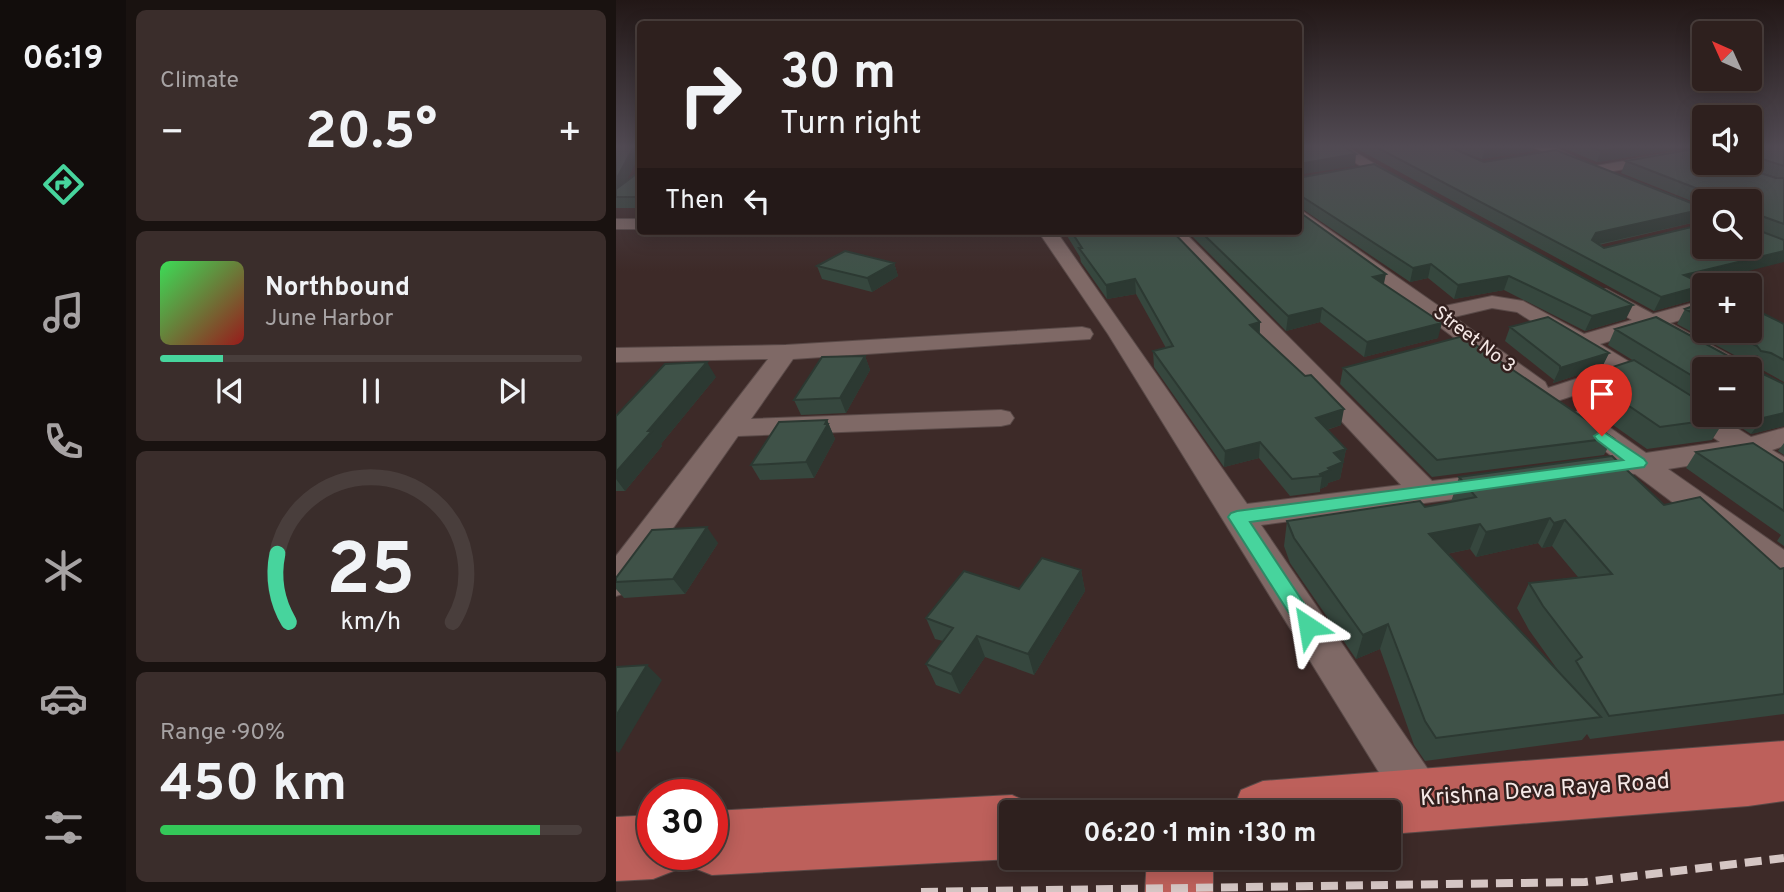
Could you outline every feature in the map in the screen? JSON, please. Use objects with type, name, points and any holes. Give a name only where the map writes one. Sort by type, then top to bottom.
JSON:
[{"type":"main road","name":"Krishna Deva Raya Road","points":[[1401,802],[1748,776],[1784,771]]},
{"type":"main road","points":[[728,842],[999,828]]},
{"type":"main road","points":[[616,849],[637,848]]},
{"type":"main road","points":[[1179,892],[1180,870]]},
{"type":"street","points":[[1406,188],[1421,196]]},
{"type":"street","name":"Street No 3","points":[[1302,216],[1784,568]]},
{"type":"street","points":[[616,224],[637,224]]},
{"type":"street","points":[[1050,235],[1119,334],[1422,800]]},
{"type":"street","points":[[1177,235],[1427,494]]},
{"type":"street","points":[[1579,282],[1715,357]]},
{"type":"street","points":[[1438,314],[1504,302],[1524,307],[1784,471]]},
{"type":"street","points":[[1583,342],[1692,310]]},
{"type":"street","points":[[616,355],[786,352],[1082,334]]},
{"type":"street","points":[[1446,346],[1471,339]]},
{"type":"street","points":[[616,582],[786,352]]},
{"type":"street","points":[[1548,396],[1627,370]]},
{"type":"street","points":[[1317,380],[1342,373]]},
{"type":"street","points":[[730,428],[1001,418]]},
{"type":"street","points":[[1599,469],[1749,447],[1784,437]]},
{"type":"street","points":[[1237,517],[1519,480]]},
{"type":"building","points":[[637,188],[637,197],[616,197],[616,189]]},
{"type":"building","points":[[1302,188],[1417,188],[1633,305],[1592,316],[1509,276],[1458,285],[1431,264],[1413,268],[1302,197]]},
{"type":"building","points":[[1453,188],[1652,188],[1692,203],[1692,212],[1596,233],[1592,240],[1604,248],[1692,227],[1692,259],[1751,259],[1684,275],[1692,279],[1692,289],[1661,297]]},
{"type":"building","points":[[1695,188],[1784,188],[1784,224],[1762,216],[1762,189]]},
{"type":"building","points":[[1302,214],[1386,274],[1373,277],[1442,323],[1367,342],[1322,308],[1288,316],[1204,235],[1302,235]]},
{"type":"building","points":[[1762,232],[1784,240],[1784,251],[1762,256]]},
{"type":"building","points":[[1074,235],[1176,235],[1260,322],[1250,325],[1305,376],[1311,375],[1344,409],[1316,418],[1346,449],[1334,453],[1343,462],[1328,468],[1330,470],[1320,474],[1322,476],[1292,479],[1260,442],[1225,451],[1153,351],[1173,346],[1135,279],[1106,285],[1079,248],[1082,248]]},
{"type":"building","points":[[845,251],[894,263],[867,278],[817,266]]},
{"type":"building","points":[[1762,315],[1784,324],[1784,360],[1761,351],[1751,343],[1762,343]]},
{"type":"building","points":[[1548,317],[1609,353],[1560,368],[1510,327]]},
{"type":"building","points":[[1656,317],[1692,336],[1692,343],[1704,343],[1728,356],[1757,357],[1692,357],[1692,376],[1615,329]]},
{"type":"building","points":[[1463,336],[1613,438],[1437,460],[1343,368]]},
{"type":"building","points":[[865,356],[840,398],[794,400],[822,357]]},
{"type":"building","points":[[1634,360],[1692,396],[1692,423],[1660,427],[1585,376]]},
{"type":"building","points":[[707,362],[616,472],[616,416],[665,364]]},
{"type":"building","points":[[1762,373],[1784,384],[1784,413],[1763,418]]},
{"type":"building","points":[[827,420],[825,424],[828,424],[806,462],[751,465],[779,422]]},
{"type":"building","points":[[1753,443],[1784,463],[1784,511],[1696,452]]},
{"type":"building","points":[[1612,456],[1664,505],[1700,497],[1780,569],[1784,568],[1784,694],[1609,716],[1576,661],[1582,657],[1529,583],[1612,574],[1565,520],[1554,523],[1550,518],[1486,532],[1480,524],[1429,534],[1601,717],[1436,738],[1425,721],[1388,624],[1363,635],[1294,538],[1287,521],[1420,501],[1425,507],[1476,497],[1459,477]]},
{"type":"building","points":[[707,527],[673,579],[616,582],[616,578],[652,530]]},
{"type":"building","points":[[1042,558],[1081,570],[1028,654],[977,636],[951,674],[926,664],[953,628],[926,618],[964,571],[1019,589]]},
{"type":"building","points":[[647,665],[616,716],[616,667]]},
{"type":"railway","points":[[921,892],[1585,882],[1784,858]]},
{"type":"route","points":[[1308,626],[1237,517],[1427,494],[1638,463],[1602,436]]}]
